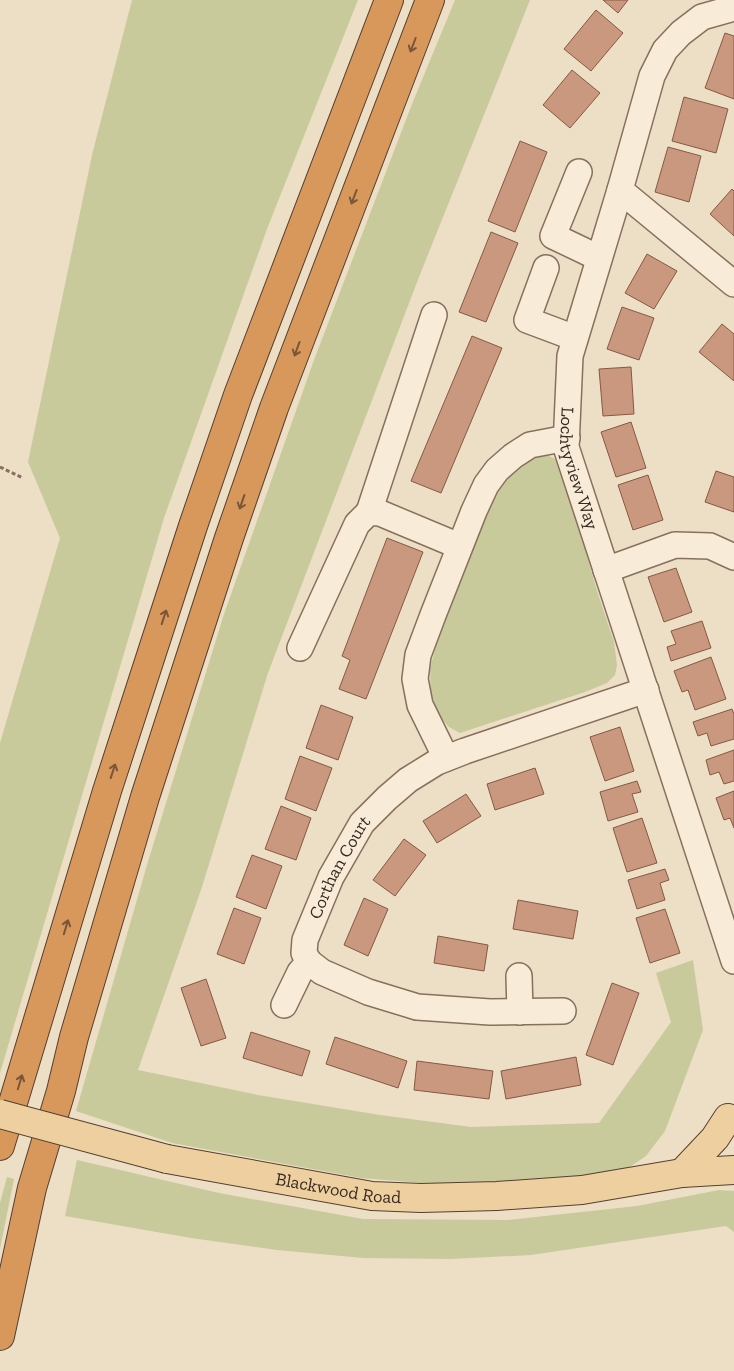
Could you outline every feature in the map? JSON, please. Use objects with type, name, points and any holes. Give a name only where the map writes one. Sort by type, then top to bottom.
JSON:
[{"type":"highway","points":[[0,1146],[107,791],[196,517],[257,342],[389,0]]},
{"type":"highway","points":[[0,1336],[32,1188],[61,1091],[74,1037],[145,797],[229,538],[271,418],[326,269],[430,0]]},
{"type":"main road","points":[[731,1110],[727,1132],[734,1155]]},
{"type":"main road","points":[[682,1173],[715,1138],[731,1110]]},
{"type":"main road","name":"Blackwood Road","points":[[0,1114],[167,1159],[372,1196],[422,1198],[582,1190],[682,1173],[734,1170]]},
{"type":"street","name":"Lochtyview Way","points":[[718,7],[681,33],[665,50],[652,76],[570,356],[566,448],[734,961]]},
{"type":"street","points":[[579,172],[553,236],[600,258]]},
{"type":"street","points":[[620,190],[734,284]]},
{"type":"street","points":[[546,268],[527,320],[575,338]]},
{"type":"street","points":[[300,648],[358,524],[369,512],[434,315]]},
{"type":"street","points":[[446,758],[420,705],[415,679],[418,655],[459,546],[486,485],[497,470],[530,444],[567,438]]},
{"type":"street","points":[[369,512],[380,513],[459,546]]},
{"type":"street","points":[[606,570],[675,545],[710,546],[734,558]]},
{"type":"street","name":"Corthan Court","points":[[309,962],[304,953],[304,940],[331,876],[362,823],[386,798],[408,780],[446,758],[646,690]]},
{"type":"street","points":[[284,1005],[300,972],[309,962],[322,972],[368,992],[417,1008],[490,1012],[563,1011]]},
{"type":"street","points":[[519,976],[520,1012]]},
{"type":"path","points":[[0,467],[23,478]]},
{"type":"green space","points":[[132,0],[358,0],[267,229],[164,518],[0,1073],[0,743],[60,538],[28,462],[92,155]]},
{"type":"green space","points":[[455,0],[530,0],[419,277],[268,673],[201,890],[138,1070],[258,1095],[380,1115],[471,1127],[599,1123],[671,1022],[656,973],[693,960],[703,1030],[665,1131],[646,1156],[618,1175],[470,1187],[361,1178],[172,1143],[76,1111],[147,865],[223,617],[314,360],[412,104]]},
{"type":"green space","points":[[547,455],[557,460],[562,468],[598,594],[614,642],[617,665],[615,675],[607,683],[585,692],[460,733],[449,727],[438,715],[431,693],[430,669],[440,630],[494,493],[522,464],[535,456]]},
{"type":"green space","points":[[77,1160],[219,1193],[363,1219],[508,1220],[637,1206],[719,1190],[734,1191],[734,1232],[726,1226],[531,1255],[450,1259],[363,1258],[277,1250],[191,1238],[65,1216]]},
{"type":"green space","points":[[7,1177],[14,1179],[0,1249],[0,1203]]},
{"type":"building","points":[[603,0],[628,0],[618,13]]},
{"type":"building","points":[[596,10],[623,33],[591,71],[564,49]]},
{"type":"building","points":[[725,33],[734,36],[734,99],[705,88]]},
{"type":"building","points":[[572,70],[600,93],[570,128],[543,105]]},
{"type":"building","points":[[684,97],[728,109],[716,153],[672,141]]},
{"type":"building","points":[[520,141],[547,152],[515,232],[488,221]]},
{"type":"building","points":[[668,147],[701,156],[689,202],[655,192]]},
{"type":"building","points":[[732,189],[734,191],[734,236],[710,214]]},
{"type":"building","points":[[491,232],[518,243],[486,322],[459,312]]},
{"type":"building","points":[[647,254],[677,271],[654,309],[625,293]]},
{"type":"building","points":[[622,307],[654,318],[639,360],[607,349]]},
{"type":"building","points":[[722,324],[734,334],[734,381],[699,352]]},
{"type":"building","points":[[472,336],[502,348],[441,493],[411,481]]},
{"type":"building","points":[[631,367],[634,414],[603,416],[599,369]]},
{"type":"building","points":[[631,422],[646,468],[616,477],[601,432]]},
{"type":"building","points":[[716,471],[734,477],[734,512],[705,502]]},
{"type":"building","points":[[648,475],[663,520],[633,530],[618,485]]},
{"type":"building","points":[[387,538],[423,552],[366,699],[339,689],[350,660],[342,656]]},
{"type":"building","points":[[676,568],[692,612],[664,622],[648,577]]},
{"type":"building","points":[[702,621],[711,648],[671,661],[667,647],[676,644],[671,631]]},
{"type":"building","points":[[711,657],[726,699],[695,710],[688,690],[682,692],[674,671]]},
{"type":"building","points":[[321,705],[353,717],[338,760],[306,748]]},
{"type":"building","points":[[732,709],[734,714],[734,739],[711,746],[707,733],[698,736],[693,722]]},
{"type":"building","points":[[620,727],[634,771],[605,781],[590,737]]},
{"type":"building","points":[[734,750],[734,781],[724,784],[719,772],[710,775],[706,760]]},
{"type":"building","points":[[300,756],[332,768],[316,811],[285,799]]},
{"type":"building","points":[[535,768],[544,794],[495,810],[487,784]]},
{"type":"building","points":[[637,781],[641,792],[632,794],[638,812],[608,821],[600,792]]},
{"type":"building","points":[[734,791],[734,828],[730,818],[724,820],[716,798]]},
{"type":"building","points":[[466,794],[481,816],[437,843],[423,821]]},
{"type":"building","points":[[281,806],[311,818],[296,860],[265,849]]},
{"type":"building","points":[[642,818],[657,863],[627,872],[613,828]]},
{"type":"building","points":[[404,839],[426,855],[395,896],[373,880]]},
{"type":"building","points":[[252,855],[282,866],[266,909],[236,897]]},
{"type":"building","points":[[665,869],[669,880],[660,883],[665,900],[637,909],[628,880]]},
{"type":"building","points":[[364,898],[388,909],[368,956],[344,945]]},
{"type":"building","points":[[518,900],[578,911],[573,939],[513,929]]},
{"type":"building","points":[[234,908],[261,918],[244,964],[217,954]]},
{"type":"building","points":[[665,909],[680,953],[650,963],[636,918]]},
{"type":"building","points":[[438,936],[488,945],[484,971],[434,963]]},
{"type":"building","points":[[206,979],[226,1038],[201,1046],[181,988]]},
{"type":"building","points":[[612,983],[639,993],[613,1065],[586,1055]]},
{"type":"building","points":[[251,1032],[310,1051],[302,1076],[243,1058]]},
{"type":"building","points":[[335,1037],[407,1061],[398,1088],[326,1064]]},
{"type":"building","points":[[576,1057],[581,1085],[506,1099],[501,1071]]},
{"type":"building","points":[[417,1061],[493,1071],[489,1099],[414,1090]]}]
